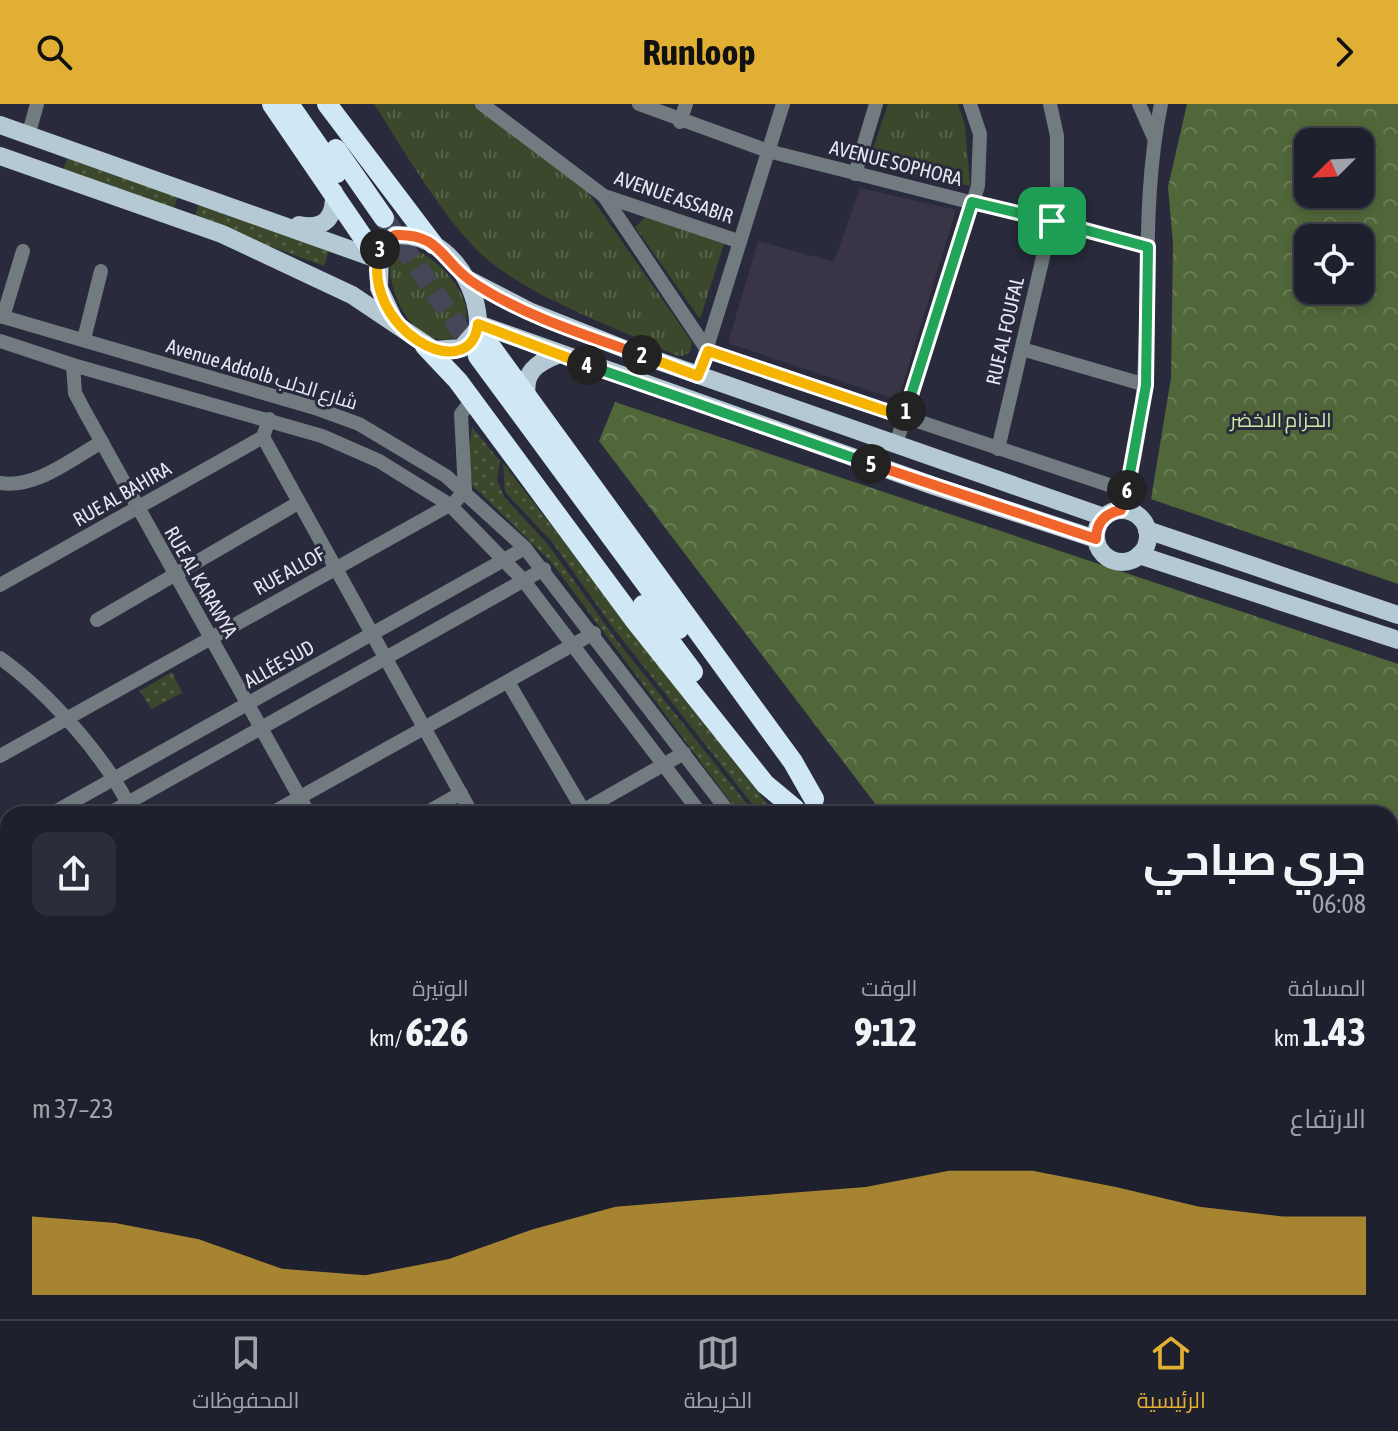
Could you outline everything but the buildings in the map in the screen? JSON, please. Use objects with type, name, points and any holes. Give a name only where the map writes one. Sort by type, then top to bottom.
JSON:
[{"type":"highway","points":[[272,104],[377,259]]},
{"type":"highway","points":[[289,104],[379,222],[305,104]]},
{"type":"highway","points":[[327,104],[433,244]]},
{"type":"highway","points":[[478,327],[788,754],[820,806]]},
{"type":"highway","points":[[425,346],[472,400],[636,622],[765,784],[790,806]]},
{"type":"highway","points":[[793,806],[472,359],[646,587],[820,806]]},
{"type":"main road","points":[[0,125],[377,259]]},
{"type":"main road","points":[[0,156],[222,234],[336,287],[395,322],[425,346],[452,351],[468,343],[478,327],[476,302],[467,279]]},
{"type":"main road","points":[[276,224],[323,225],[332,214],[334,192]]},
{"type":"main road","points":[[395,322],[379,288],[377,259],[380,249],[395,235],[419,238],[433,244],[467,279],[529,311],[698,376],[896,444],[1113,513],[1138,515],[1147,530],[1148,539],[1139,555],[1123,562],[1115,561],[1102,553],[1096,539],[478,327]]},
{"type":"main road","points":[[527,397],[526,385],[532,370],[557,355]]},
{"type":"main road","points":[[1096,539],[1113,513]]},
{"type":"main road","points":[[1147,530],[1398,615]]},
{"type":"main road","points":[[1139,555],[1398,640]]},
{"type":"street","points":[[28,136],[37,104]]},
{"type":"street","name":"AVENUE ASSABIR","points":[[482,104],[604,196],[738,241]]},
{"type":"street","name":"AVENUE SOPHORA","points":[[639,104],[680,122],[768,151],[1148,247]]},
{"type":"street","points":[[680,122],[686,104]]},
{"type":"street","points":[[698,376],[783,104]]},
{"type":"street","points":[[855,174],[876,104]]},
{"type":"street","points":[[896,444],[981,170],[980,134],[970,104]]},
{"type":"street","name":"RUE AL FOUFAL","points":[[998,449],[1052,221],[1059,163],[1050,104]]},
{"type":"street","points":[[1139,104],[1154,139]]},
{"type":"street","points":[[1113,513],[1127,491],[1146,385],[1148,247],[1154,139],[1161,104]]},
{"type":"street","points":[[604,196],[708,351],[1127,491]]},
{"type":"street","points":[[2,316],[23,251]]},
{"type":"street","points":[[84,339],[101,271]]},
{"type":"street","name":"Avenue Addolb شارع الدلب","points":[[2,316],[304,404],[359,424],[465,490],[544,569],[724,806]]},
{"type":"street","name":"Avenue Addolb شارع الدلب","points":[[0,341],[73,365],[269,419],[355,449],[450,505],[524,581],[695,806]]},
{"type":"street","points":[[1022,349],[1146,385]]},
{"type":"street","name":"RUE AL KARAWYA","points":[[73,365],[75,393],[137,510],[304,806]]},
{"type":"street","points":[[465,490],[461,414],[472,400]]},
{"type":"street","points":[[269,419],[263,437],[468,806]]},
{"type":"street","name":"RUE AL BAHIRA","points":[[0,585],[263,437]]},
{"type":"street","points":[[0,483],[16,486],[36,480],[102,442]]},
{"type":"street","name":"RUE ALLOF","points":[[0,756],[450,505],[465,490]]},
{"type":"street","points":[[97,620],[298,503]]},
{"type":"street","name":"ALLÉE SUD","points":[[65,806],[525,548]]},
{"type":"street","points":[[134,806],[544,569]]},
{"type":"street","points":[[284,806],[594,633]]},
{"type":"street","points":[[0,658],[65,720],[130,806]]},
{"type":"street","points":[[508,682],[577,806]]},
{"type":"street","points":[[591,806],[684,753]]},
{"type":"street","points":[[438,806],[461,793]]},
{"type":"shaded area","points":[[860,188],[956,210],[898,400],[728,343],[758,241],[834,262]]},
{"type":"green space","points":[[374,104],[477,104],[582,184],[692,342],[690,352],[683,356],[675,355],[543,295],[495,266],[476,249],[448,215]]},
{"type":"green space","points":[[888,104],[958,104],[965,125],[970,186],[868,164]]},
{"type":"green space","name":"الحزام الاخضر","points":[[1187,104],[1398,104],[1398,584],[1151,499],[1171,378],[1173,244],[1168,187]]},
{"type":"green space","points":[[68,157],[178,197],[173,211],[62,172]]},
{"type":"green space","points":[[199,204],[329,250],[324,266],[194,219]]},
{"type":"green space","points":[[649,214],[724,244],[700,319],[635,227]]},
{"type":"green space","points":[[400,246],[427,256],[453,280],[466,309],[465,324],[458,336],[442,340],[428,336],[405,315],[392,284],[390,267],[391,253]]},
{"type":"green space","points":[[615,402],[1398,664],[1398,806],[877,806],[599,441]]},
{"type":"green space","points":[[472,427],[500,461],[497,480],[505,498],[547,543],[615,638],[749,806],[733,805],[552,563],[472,485],[469,450]]},
{"type":"green space","points":[[503,463],[769,806],[754,806],[614,629],[552,542],[505,492]]},
{"type":"green space","points":[[172,672],[182,693],[151,709],[140,691]]},
{"type":"tunnel","points":[[384,218],[478,356]]},
{"type":"route","points":[[972,202],[1052,221],[1148,247],[1148,349],[1137,448],[1121,510],[1112,511],[1104,517],[1096,531],[1096,539],[557,355],[478,324],[474,336],[461,348],[434,350],[417,341],[395,322],[383,300],[376,275],[377,259],[386,240],[401,234],[419,238],[446,255],[467,279],[497,296],[627,350],[698,376],[708,351],[904,417],[972,202]]}]
